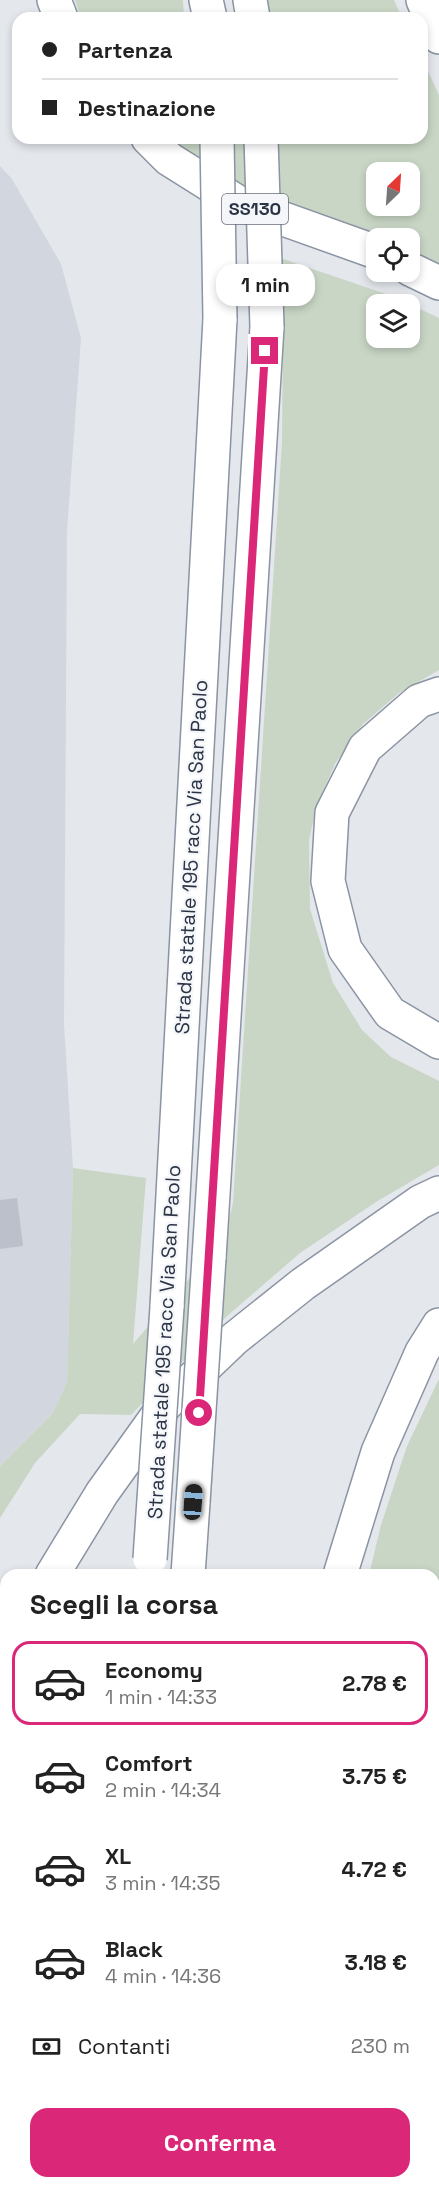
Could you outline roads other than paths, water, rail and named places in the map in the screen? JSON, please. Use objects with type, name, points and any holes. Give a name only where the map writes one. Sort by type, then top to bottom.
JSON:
[{"type":"highway","points":[[423,0],[439,37]]},
{"type":"highway","name":"SS130","points":[[154,144],[169,159],[239,203],[366,248]]},
{"type":"highway","name":"Strada statale 195 racc Via San Paolo","points":[[150,1567],[167,1307],[220,319],[217,144]]},
{"type":"highway","name":"Strada statale 195 racc Via San Paolo","points":[[188,1569],[267,327],[261,144]]},
{"type":"highway","points":[[420,273],[439,283]]},
{"type":"highway","points":[[439,694],[419,701],[364,748],[332,813],[328,881],[345,949],[390,1013],[439,1042]]},
{"type":"highway","points":[[56,1569],[102,1493],[165,1405],[234,1339],[303,1284],[420,1202],[439,1193]]},
{"type":"highway","points":[[342,1569],[378,1452],[422,1352],[439,1325]]}]
